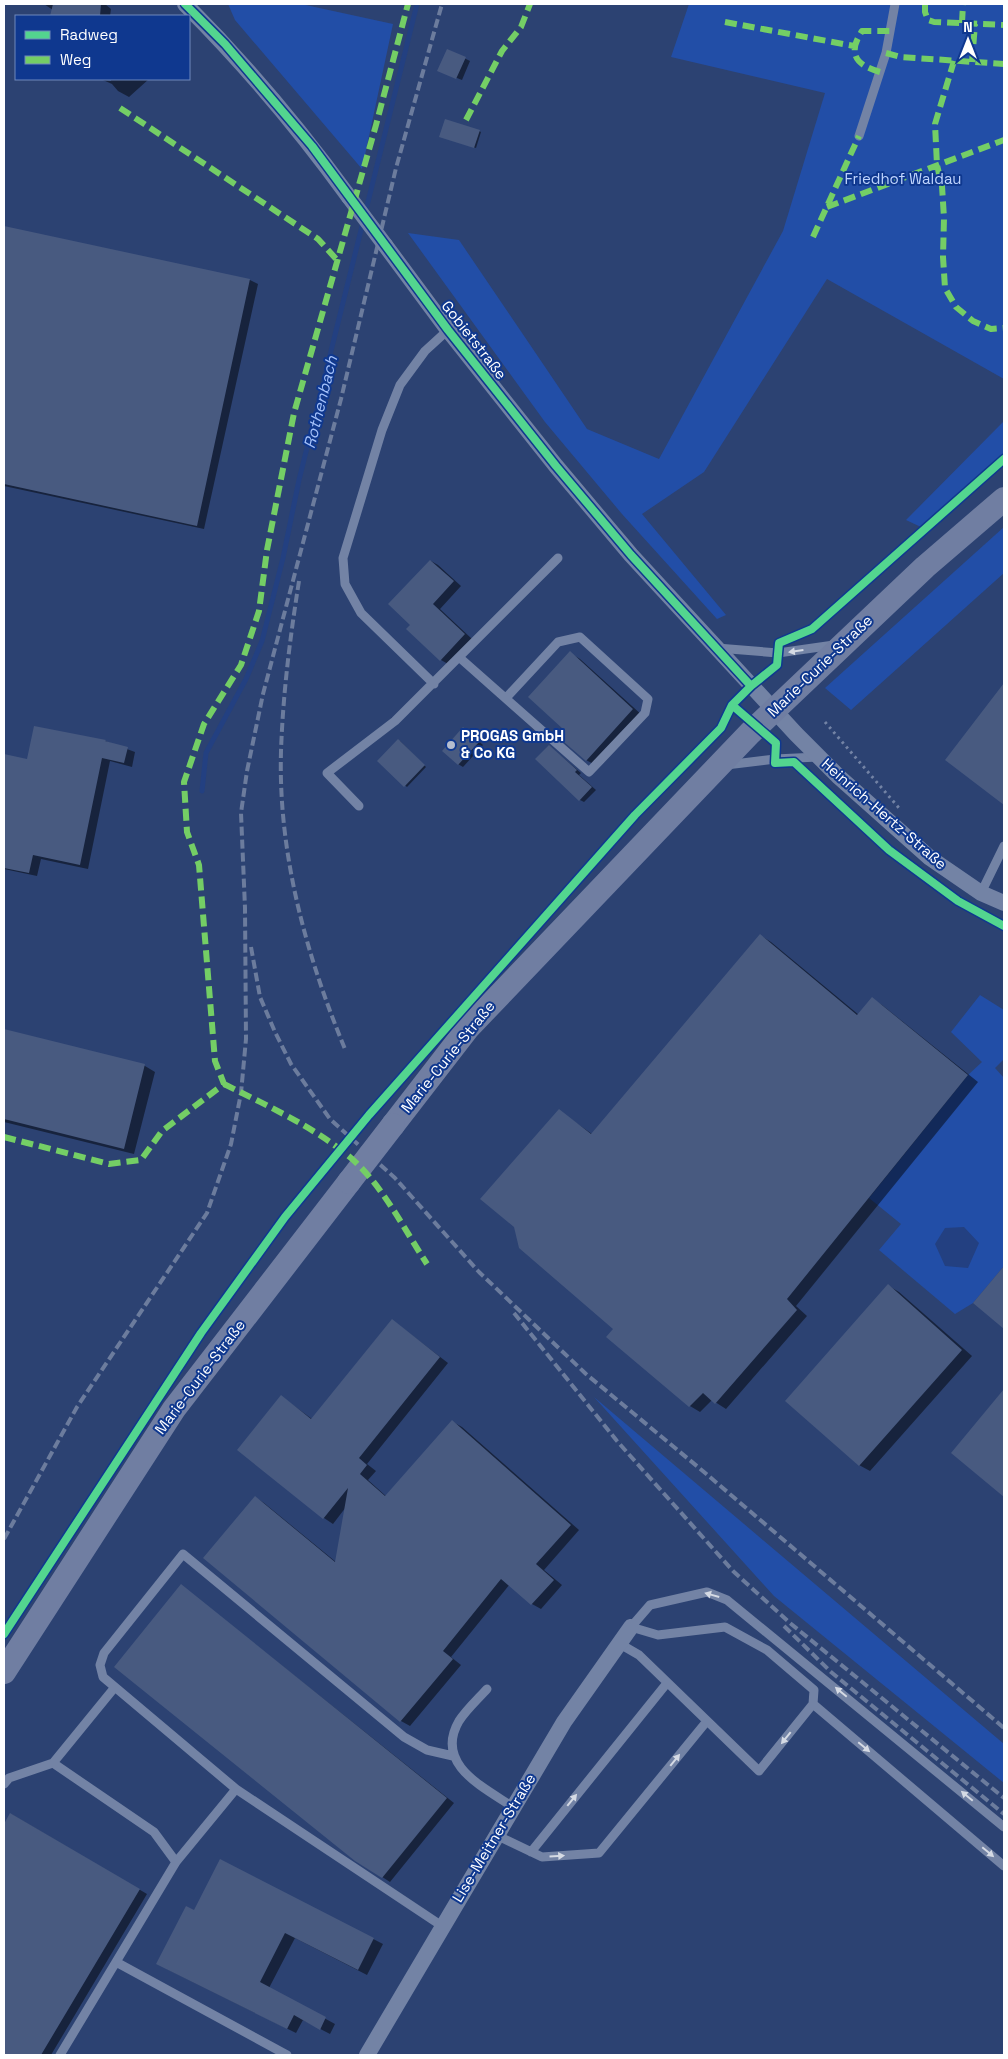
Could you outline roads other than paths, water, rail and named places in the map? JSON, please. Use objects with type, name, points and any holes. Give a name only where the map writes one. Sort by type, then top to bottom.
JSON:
[{"type":"main road","name":"Marie-Curie-Straße","points":[[4,1672],[174,1409],[468,1028],[774,710],[925,567],[1004,499]]},
{"type":"street","name":"Gobietstraße","points":[[185,4],[231,51],[312,146],[448,330],[556,466],[631,555],[774,710]]},
{"type":"street","name":"Heinrich-Hertz-Straße","points":[[774,710],[818,757],[930,858],[982,893],[1004,903]]},
{"type":"street","name":"Lise-Meitner-Straße","points":[[367,2055],[564,1722],[631,1627]]},
{"type":"lane","points":[[859,136],[886,53],[895,4]]},
{"type":"lane","points":[[434,684],[361,613],[344,584],[343,558],[382,430],[400,385],[425,351],[448,330]]},
{"type":"lane","points":[[359,806],[327,773],[396,721],[558,558]]},
{"type":"lane","points":[[460,658],[589,772],[645,713],[648,699],[580,637],[558,642],[506,698]]},
{"type":"lane","points":[[717,648],[778,653],[844,644]]},
{"type":"lane","points":[[719,766],[776,759],[818,757]]},
{"type":"lane","points":[[982,893],[1004,846]]},
{"type":"lane","points":[[442,1926],[236,1789],[103,1677],[100,1665],[104,1653],[183,1554],[404,1736],[427,1750],[454,1756]]},
{"type":"lane","points":[[620,1644],[639,1655],[759,1771],[813,1704],[814,1690],[767,1650],[725,1627],[658,1634],[631,1627],[650,1605],[707,1592],[726,1600],[1004,1827]]},
{"type":"lane","points":[[531,1852],[667,1683]]},
{"type":"lane","points":[[4,1784],[9,1778],[53,1762],[115,1687]]},
{"type":"lane","points":[[487,1689],[460,1720],[452,1738],[454,1756],[459,1767],[464,1772],[513,1807]]},
{"type":"lane","points":[[813,1704],[1004,1866]]},
{"type":"lane","points":[[496,1835],[542,1858],[599,1853],[707,1721]]},
{"type":"lane","points":[[53,1762],[154,1832],[176,1862]]},
{"type":"lane","points":[[60,2055],[176,1862],[236,1789]]},
{"type":"lane","points":[[116,1962],[288,2055]]},
{"type":"waterway","name":"Rothenbach","points":[[365,214],[417,4]]},
{"type":"waterway","name":"Rothenbach","points":[[202,791],[206,753],[246,679],[262,641],[283,558],[299,480],[363,222]]},
{"type":"railway","points":[[4,1539],[77,1407],[207,1213],[231,1144],[241,1093],[246,1039],[245,908],[241,813],[247,771],[263,694],[341,399],[396,168],[442,4]]},
{"type":"railway","points":[[299,581],[283,708],[281,789],[284,827],[297,903],[307,940],[318,977],[345,1049]]},
{"type":"railway","points":[[251,947],[260,997],[275,1032],[291,1064],[330,1119],[395,1178],[479,1272],[586,1374],[1004,1728]]},
{"type":"railway","points":[[514,1313],[617,1441],[733,1571],[790,1623],[1004,1798]]},
{"type":"railway","points":[[784,1626],[831,1672],[1004,1814]]},
{"type":"place","name":"PROGAS GmbH & Co KG","points":[[451,745]]},
{"type":"park label","name":"Friedhof Waldau","points":[[903,179]]}]
